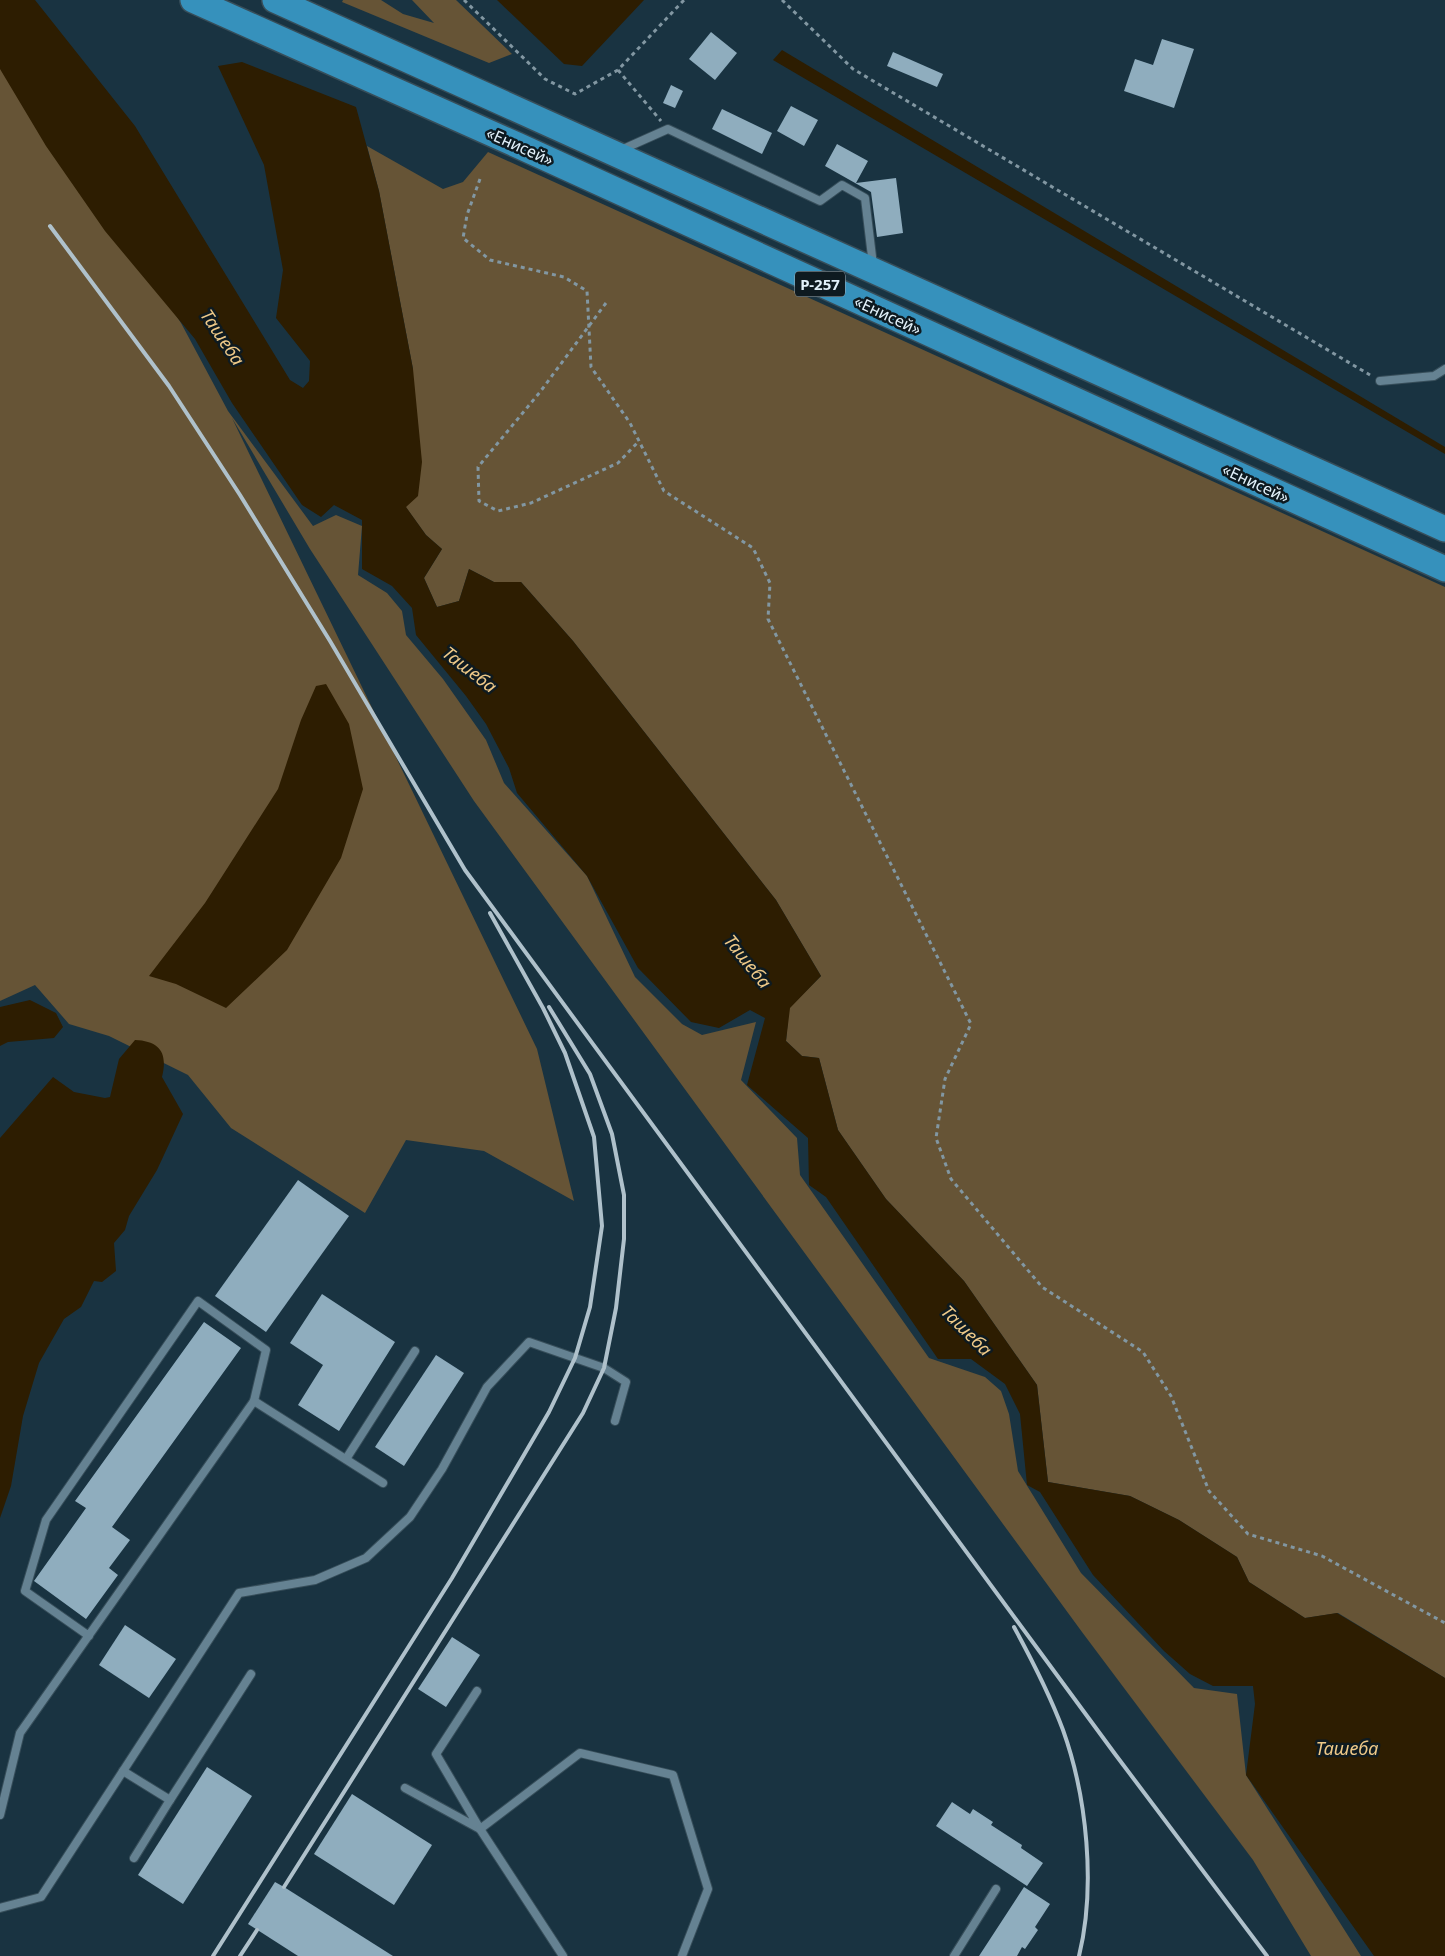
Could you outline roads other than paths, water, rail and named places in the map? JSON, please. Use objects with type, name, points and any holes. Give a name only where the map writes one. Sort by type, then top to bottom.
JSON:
[{"type":"highway","name":"«Енисей»","points":[[193,0],[517,144],[1445,569]]},
{"type":"highway","name":"«Енисей»","points":[[276,0],[874,272],[1445,528]]},
{"type":"lane","points":[[614,154],[668,129],[820,201],[842,185],[865,198],[874,272]]},
{"type":"lane","points":[[1380,381],[1434,376],[1445,369]]},
{"type":"lane","points":[[0,1815],[20,1733],[89,1636],[254,1401],[266,1350],[198,1301],[46,1520],[25,1591],[89,1636]]},
{"type":"lane","points":[[0,1908],[41,1897],[239,1593],[314,1580],[366,1558],[410,1517],[442,1469],[487,1387],[529,1342],[604,1368],[626,1382],[615,1421]]},
{"type":"lane","points":[[346,1459],[414,1351]]},
{"type":"lane","points":[[254,1401],[383,1483]]},
{"type":"lane","points":[[134,1858],[251,1674]]},
{"type":"lane","points":[[477,1690],[436,1754],[480,1829],[563,1956]]},
{"type":"lane","points":[[480,1829],[580,1753],[673,1775],[708,1888],[682,1956]]},
{"type":"lane","points":[[123,1770],[170,1800]]},
{"type":"lane","points":[[405,1788],[480,1829]]},
{"type":"lane","points":[[954,1956],[996,1889]]},
{"type":"water","name":"Ташеба","points":[[0,0],[35,0],[135,126],[290,380],[303,388],[309,381],[310,361],[276,318],[283,270],[264,165],[218,66],[242,62],[356,107],[379,191],[413,369],[422,462],[418,496],[406,507],[426,535],[442,549],[424,578],[437,607],[459,601],[469,569],[494,582],[521,582],[573,641],[776,900],[821,976],[790,1008],[786,1041],[802,1056],[819,1058],[838,1130],[886,1199],[964,1281],[1037,1385],[1048,1482],[1130,1496],[1179,1520],[1237,1557],[1249,1582],[1305,1618],[1337,1613],[1445,1678],[1445,1956],[1374,1956],[1246,1775],[1255,1704],[1253,1686],[1213,1686],[1190,1674],[1164,1651],[1093,1575],[1040,1492],[1027,1485],[1020,1414],[1005,1384],[971,1359],[938,1359],[826,1197],[809,1185],[808,1138],[747,1085],[765,1018],[750,1010],[719,1028],[691,1022],[638,968],[587,876],[517,793],[509,768],[486,724],[466,696],[416,635],[412,608],[392,586],[362,569],[362,520],[334,505],[321,517],[302,505],[232,403],[195,339],[105,231],[46,146],[0,69]]},
{"type":"water","points":[[497,0],[644,0],[582,66],[564,64]]},
{"type":"water","points":[[782,50],[1445,447],[1445,454],[773,60]]},
{"type":"water","points":[[326,684],[349,724],[363,789],[341,858],[287,950],[226,1008],[176,984],[149,976],[205,903],[278,789],[301,720],[316,686]]},
{"type":"water","points":[[30,1000],[56,1013],[63,1027],[54,1038],[8,1042],[0,1046],[0,1007]]},
{"type":"water","points":[[135,1040],[151,1043],[160,1050],[164,1061],[162,1077],[183,1114],[157,1170],[129,1216],[125,1230],[114,1243],[116,1271],[102,1282],[94,1281],[81,1307],[64,1319],[39,1363],[23,1416],[11,1486],[0,1518],[0,1138],[53,1077],[74,1092],[105,1098],[110,1097],[119,1059]]},
{"type":"railway","points":[[50,226],[169,386],[240,495],[330,641],[465,870],[1115,1754],[1267,1956]]},
{"type":"railway","points":[[213,1956],[452,1578],[549,1412],[575,1358],[590,1307],[602,1226],[594,1137],[565,1053],[543,1008],[490,913]]},
{"type":"railway","points":[[284,1887],[583,1413],[604,1368],[616,1308],[624,1239],[624,1195],[612,1134],[590,1074],[549,1007]]},
{"type":"railway","points":[[1014,1627],[1058,1717],[1078,1784],[1083,1813],[1088,1872],[1087,1901],[1079,1956]]},
{"type":"railway","points":[[240,1956],[257,1930]]}]
